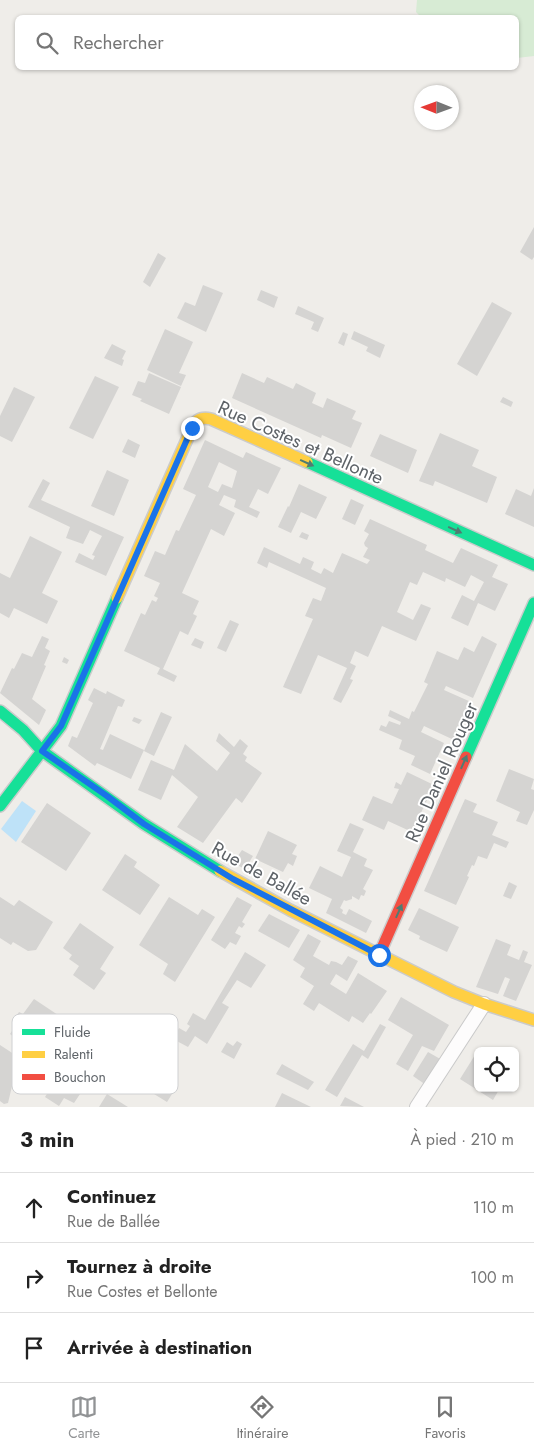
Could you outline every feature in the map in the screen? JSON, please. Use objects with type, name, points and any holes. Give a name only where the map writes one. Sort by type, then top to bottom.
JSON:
[{"type":"street","name":"Rue Costes et Bellonte","points":[[42,751],[61,726],[192,428],[200,418],[211,419],[534,566]]},
{"type":"street","name":"Rue Daniel Rouger","points":[[379,955],[534,603]]},
{"type":"street","name":"Rue de Ballée","points":[[0,711],[23,730],[42,751],[144,824],[233,879],[454,992],[534,1020]]},
{"type":"street","points":[[0,806],[42,751]]},
{"type":"lane","points":[[417,1107],[484,1004]]},
{"type":"green space","points":[[417,0],[534,0],[534,56],[519,58],[519,15],[419,15],[416,12]]},
{"type":"water","points":[[22,801],[36,811],[16,842],[1,829]]},
{"type":"building","points":[[534,227],[534,257],[532,260],[520,252]]},
{"type":"building","points":[[158,253],[166,258],[150,287],[143,282]]},
{"type":"building","points":[[203,285],[223,293],[206,332],[177,318],[185,302],[195,306]]},
{"type":"building","points":[[261,290],[278,297],[274,308],[257,300]]},
{"type":"building","points":[[492,302],[512,313],[477,376],[457,364]]},
{"type":"building","points":[[298,306],[324,318],[318,332],[311,329],[314,322],[295,314]]},
{"type":"building","points":[[165,329],[193,342],[179,373],[186,375],[181,386],[147,370]]},
{"type":"building","points":[[354,331],[385,345],[380,358],[366,351],[368,347],[351,339]]},
{"type":"building","points":[[343,332],[348,334],[344,346],[338,343]]},
{"type":"building","points":[[112,344],[126,351],[122,359],[124,360],[122,366],[104,358]]},
{"type":"building","points":[[149,373],[181,387],[169,414],[140,401],[142,399],[132,395],[138,381],[145,383]]},
{"type":"building","points":[[242,373],[264,383],[267,377],[293,389],[296,383],[316,393],[312,403],[323,408],[327,398],[356,411],[352,419],[362,423],[351,448],[322,435],[321,438],[232,398]]},
{"type":"building","points":[[95,376],[119,387],[93,439],[69,428]]},
{"type":"building","points":[[14,387],[35,397],[12,442],[0,436],[0,416]]},
{"type":"building","points":[[503,397],[513,402],[511,407],[500,402]]},
{"type":"building","points":[[440,433],[479,450],[472,466],[497,477],[487,503],[435,481],[433,486],[419,481]]},
{"type":"building","points":[[380,434],[417,450],[408,473],[370,456]]},
{"type":"building","points":[[128,439],[140,445],[135,458],[122,452]]},
{"type":"building","points":[[205,440],[243,458],[246,452],[281,468],[268,494],[258,489],[249,507],[260,512],[257,518],[234,507],[236,500],[224,495],[219,505],[235,513],[224,536],[211,529],[182,593],[199,601],[193,614],[197,616],[188,635],[180,631],[163,669],[177,676],[174,682],[157,674],[160,668],[124,651],[141,613],[145,615],[152,600],[156,602],[158,598],[154,596],[160,583],[144,576],[155,551],[165,555],[176,530],[179,531],[196,495],[183,489]],"holes":[[[219,462],[237,471],[232,488],[222,484],[218,492],[208,487]]]},
{"type":"building","points":[[107,470],[129,480],[114,516],[91,506]]},
{"type":"building","points":[[43,479],[50,483],[41,500],[124,537],[106,576],[75,562],[79,553],[93,560],[95,556],[92,555],[102,536],[90,530],[83,544],[66,538],[70,527],[28,507]]},
{"type":"building","points":[[299,484],[327,497],[316,519],[301,512],[291,533],[278,527]]},
{"type":"building","points":[[534,488],[534,527],[505,514],[516,489],[531,496]]},
{"type":"building","points":[[351,499],[364,505],[355,525],[342,519]]},
{"type":"building","points":[[370,519],[427,545],[425,550],[453,563],[461,548],[498,565],[492,577],[508,584],[495,611],[478,603],[468,626],[451,618],[462,595],[474,601],[484,582],[471,575],[465,587],[446,578],[445,582],[423,572],[417,585],[410,582],[397,612],[413,620],[421,604],[431,608],[416,641],[382,626],[368,657],[355,651],[350,663],[356,666],[350,679],[353,680],[341,703],[333,699],[347,668],[318,655],[301,694],[283,687],[313,619],[305,616],[313,598],[321,601],[326,588],[269,562],[267,568],[257,563],[264,547],[300,564],[303,557],[314,562],[311,569],[321,574],[324,568],[333,573],[342,553],[367,564],[370,560],[363,557],[368,548],[364,543],[369,534],[364,531]]},
{"type":"building","points":[[302,532],[309,535],[307,540],[299,537]]},
{"type":"building","points":[[30,536],[62,552],[42,593],[58,601],[47,624],[14,608],[9,618],[0,613],[0,573],[10,578]]},
{"type":"building","points":[[230,620],[239,624],[226,652],[217,648]]},
{"type":"building","points":[[42,636],[49,639],[45,648],[50,651],[44,665],[46,666],[32,699],[46,710],[39,725],[0,693],[12,668],[14,669],[22,653],[32,657]]},
{"type":"building","points":[[482,636],[497,644],[473,698],[446,686],[444,690],[471,702],[454,740],[424,726],[421,732],[444,743],[430,774],[411,765],[415,756],[399,749],[402,740],[379,730],[381,725],[386,727],[389,721],[400,725],[401,722],[388,716],[390,710],[409,719],[428,684],[424,682],[437,651],[458,660],[464,647],[474,652]]},
{"type":"building","points":[[195,638],[204,642],[201,649],[191,645]]},
{"type":"building","points":[[64,657],[69,660],[67,664],[62,662]]},
{"type":"building","points":[[94,688],[106,694],[107,691],[125,700],[122,707],[118,706],[100,749],[103,750],[110,734],[144,750],[131,779],[97,763],[95,766],[68,746],[72,736],[77,738],[93,703],[88,700]]},
{"type":"building","points":[[161,712],[172,717],[154,756],[144,751]]},
{"type":"building","points":[[134,717],[142,720],[139,724],[132,721]]},
{"type":"building","points":[[219,733],[234,747],[240,739],[248,746],[243,754],[247,757],[245,761],[262,773],[242,803],[236,798],[203,843],[177,827],[198,797],[172,775],[161,800],[138,790],[151,760],[174,770],[185,744],[217,771],[230,753],[216,741]]},
{"type":"building","points":[[509,769],[534,779],[531,789],[534,790],[534,810],[527,825],[516,821],[520,812],[496,801]]},
{"type":"building","points":[[407,772],[434,785],[412,832],[388,821],[384,830],[362,820],[373,796],[392,804],[399,789],[394,788],[396,782],[401,785]]},
{"type":"building","points":[[465,799],[477,804],[473,812],[498,822],[492,835],[509,842],[506,848],[494,843],[487,859],[478,856],[467,876],[469,877],[456,905],[424,891]]},
{"type":"building","points":[[47,803],[91,833],[66,871],[21,842]]},
{"type":"building","points":[[350,823],[364,829],[353,852],[367,859],[364,866],[373,870],[363,889],[366,891],[364,896],[361,895],[359,900],[352,896],[352,899],[344,900],[340,908],[343,910],[342,913],[346,915],[349,909],[372,921],[366,933],[326,913],[332,899],[309,888],[320,866],[342,877],[351,857],[337,851]]},
{"type":"building","points":[[268,831],[297,845],[292,854],[297,856],[293,866],[288,863],[283,872],[255,859]]},
{"type":"building","points":[[242,850],[253,856],[245,869],[233,863]]},
{"type":"building","points":[[125,854],[137,862],[134,867],[160,885],[140,915],[102,890]]},
{"type":"building","points":[[509,882],[517,886],[511,899],[503,896]]},
{"type":"building","points":[[0,897],[14,906],[19,900],[53,922],[36,950],[28,951],[13,942],[11,945],[0,938]]},
{"type":"building","points":[[169,897],[198,915],[202,909],[215,917],[175,982],[163,974],[168,964],[139,945]]},
{"type":"building","points":[[237,897],[252,905],[242,922],[245,924],[242,928],[239,926],[235,933],[241,936],[236,945],[230,942],[225,949],[211,940]]},
{"type":"building","points":[[419,908],[459,927],[447,952],[419,939],[420,936],[408,930]]},
{"type":"building","points":[[269,914],[300,930],[289,948],[258,931]]},
{"type":"building","points":[[80,923],[114,947],[100,969],[106,973],[94,990],[73,975],[79,966],[69,959],[72,955],[63,948]]},
{"type":"building","points":[[308,934],[321,941],[313,956],[329,965],[331,961],[342,965],[348,956],[358,961],[347,981],[336,974],[330,984],[346,994],[358,973],[387,991],[363,1023],[352,1016],[349,1022],[319,1003],[314,1011],[303,1004],[314,986],[300,977],[305,968],[293,960]]},
{"type":"building","points":[[496,939],[511,945],[507,955],[519,960],[523,950],[528,952],[524,962],[532,965],[516,1001],[503,996],[510,979],[505,977],[498,994],[476,987]]},
{"type":"building","points":[[245,952],[266,965],[251,988],[237,980],[222,1003],[229,1007],[207,1044],[195,1036],[188,1047],[178,1042],[178,1030],[179,1028],[186,1032],[190,1026],[187,1024],[193,1013],[205,1020]]},
{"type":"building","points":[[401,997],[449,1025],[434,1051],[422,1046],[408,1071],[396,1064],[413,1035],[388,1020]]},
{"type":"building","points":[[34,999],[56,1014],[23,1014]]},
{"type":"building","points":[[380,1024],[386,1027],[368,1059],[362,1055],[337,1097],[325,1090],[353,1044],[364,1051]]},
{"type":"building","points":[[237,1041],[242,1044],[234,1059],[221,1052],[227,1042],[233,1046]]},
{"type":"building","points":[[0,1045],[12,1053],[12,1086],[8,1103],[4,1104],[0,1101]]},
{"type":"building","points":[[428,1052],[442,1060],[426,1085],[413,1076]]},
{"type":"building","points":[[474,1057],[474,1088],[460,1079]]},
{"type":"building","points":[[282,1064],[314,1082],[308,1090],[276,1074]]},
{"type":"building","points":[[480,1092],[498,1092],[493,1100]]},
{"type":"building","points":[[282,1093],[311,1107],[275,1107]]},
{"type":"building","points":[[47,1094],[80,1094],[74,1103],[64,1098],[59,1106],[45,1097]]},
{"type":"building","points":[[107,1094],[128,1107],[99,1107]]},
{"type":"building","points":[[154,1094],[172,1094],[167,1102]]},
{"type":"building","points":[[345,1097],[364,1107],[340,1106]]},
{"type":"traffic: fast","points":[[307,462],[534,565]]},
{"type":"traffic: fast","points":[[0,806],[61,726],[117,598]]},
{"type":"traffic: fast","points":[[466,757],[534,603]]},
{"type":"traffic: fast","points":[[0,711],[23,730],[42,751],[144,824],[220,871]]},
{"type":"traffic: slow","points":[[117,598],[192,428],[197,421],[205,418],[211,419],[307,462]]},
{"type":"traffic: slow","points":[[220,871],[290,910],[454,992],[534,1020]]},
{"type":"traffic: jam","points":[[379,955],[466,757]]},
{"type":"route","points":[[192,428],[61,726],[42,751],[144,824],[233,879],[379,955]]}]
